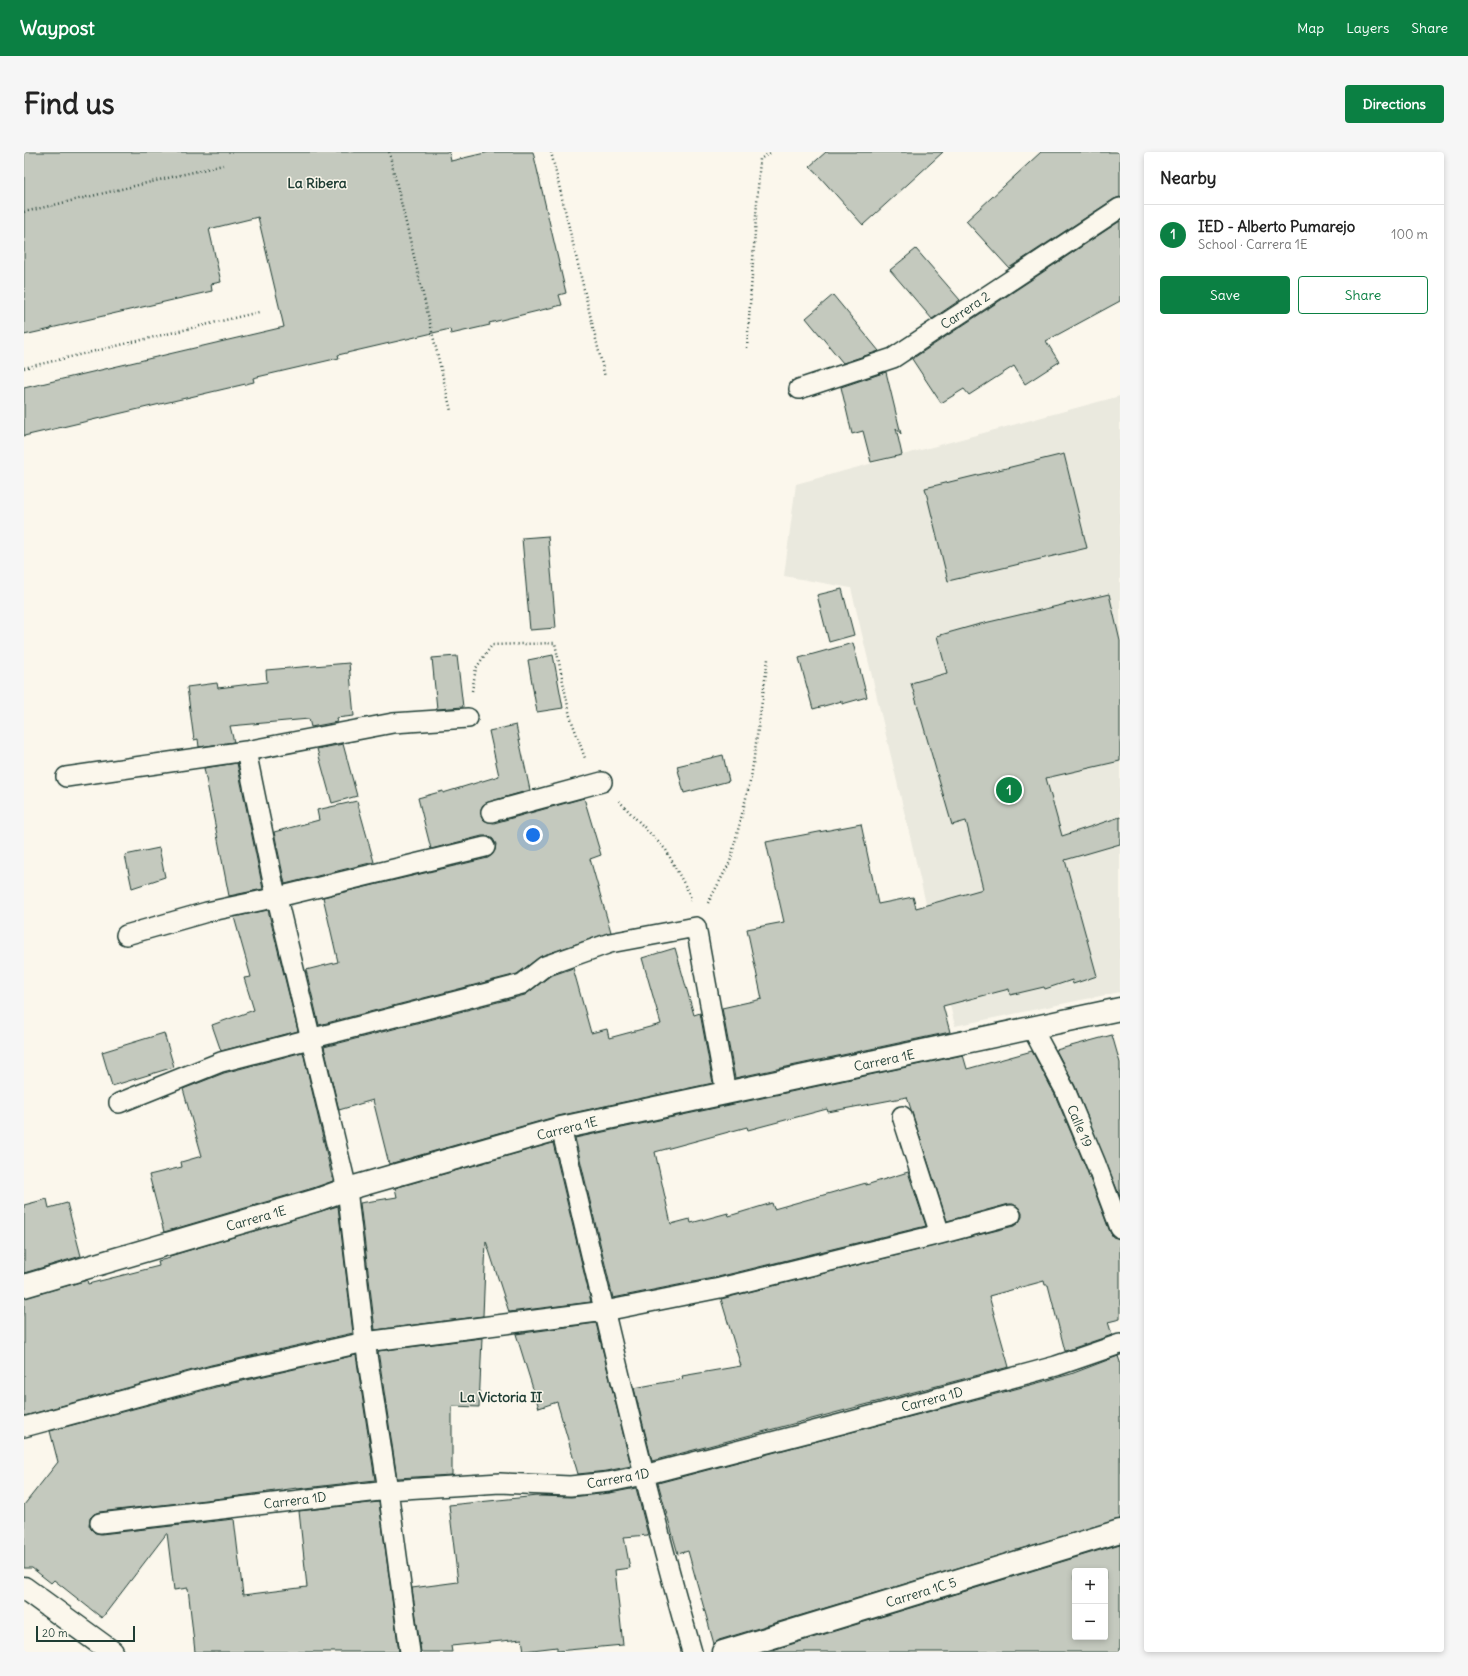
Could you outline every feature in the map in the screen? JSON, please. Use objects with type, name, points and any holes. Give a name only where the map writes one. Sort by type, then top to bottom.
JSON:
[{"type":"street","name":"Carrera 1E","points":[[24,1286],[309,1202],[346,1189],[561,1128],[1120,1009]]},
{"type":"street","name":"Carrera 1C 5","points":[[723,1652],[1120,1531]]},
{"type":"street","points":[[24,1588],[112,1652]]},
{"type":"lane","name":"Carrera 2","points":[[799,389],[893,358],[1120,208]]},
{"type":"lane","points":[[66,777],[246,751],[393,723],[468,718]]},
{"type":"lane","points":[[246,751],[278,897],[346,1189],[365,1342],[388,1490],[410,1652]]},
{"type":"lane","points":[[491,812],[602,782]]},
{"type":"lane","points":[[126,935],[207,912],[278,897],[485,847]]},
{"type":"lane","points":[[119,1103],[221,1062],[522,984],[545,966],[610,944],[696,927],[726,1093]]},
{"type":"lane","name":"Calle 19","points":[[1032,1028],[1065,1090],[1096,1164],[1120,1228]]},
{"type":"lane","points":[[902,1116],[940,1234]]},
{"type":"lane","points":[[561,1128],[644,1475],[668,1569],[692,1652]]},
{"type":"lane","points":[[24,1427],[213,1376],[365,1342],[605,1311],[720,1288],[1011,1215]]},
{"type":"lane","name":"Carrera 1D","points":[[100,1523],[388,1490],[500,1483],[570,1486],[609,1482],[644,1475],[1056,1366],[1120,1344]]},
{"type":"path","points":[[389,152],[451,411]]},
{"type":"path","points":[[551,152],[605,378]]},
{"type":"path","points":[[747,348],[760,159],[772,152]]},
{"type":"path","points":[[24,212],[223,165]]},
{"type":"path","points":[[24,368],[259,312]]},
{"type":"path","points":[[468,718],[476,668],[492,645],[555,643],[572,723],[584,757],[602,782],[666,850],[690,895],[696,927]]},
{"type":"path","points":[[696,927],[730,862],[751,778],[768,659]]},
{"type":"shaded area","points":[[1120,396],[1120,992],[955,1026],[851,588],[784,576],[796,484]]},
{"type":"building","points":[[24,152],[449,152],[451,161],[489,152],[533,152],[566,293],[559,295],[562,305],[489,323],[490,325],[451,334],[450,329],[338,355],[339,358],[253,378],[254,382],[24,436],[24,388],[284,327],[258,217],[209,229],[221,282],[211,284],[212,291],[24,335]]},
{"type":"building","points":[[826,152],[943,152],[863,225],[810,166]]},
{"type":"building","points":[[1041,152],[1120,152],[1120,197],[1114,199],[1009,268],[966,221]]},
{"type":"building","points":[[1120,221],[1120,301],[1046,341],[1059,362],[1025,384],[1014,366],[969,395],[964,389],[941,403],[912,359]]},
{"type":"building","points":[[916,249],[960,300],[932,319],[890,270]]},
{"type":"building","points":[[833,295],[879,351],[843,363],[806,318]]},
{"type":"building","points":[[886,372],[901,434],[896,428],[902,455],[871,462],[863,431],[852,434],[841,387]]},
{"type":"building","points":[[1064,454],[1087,548],[948,581],[925,488]]},
{"type":"building","points":[[548,536],[556,628],[530,630],[522,538]]},
{"type":"building","points":[[842,589],[854,635],[829,642],[817,595]]},
{"type":"building","points":[[1109,594],[1120,641],[1120,761],[1046,778],[1062,836],[1120,817],[1120,844],[1065,860],[1097,976],[1073,984],[1072,980],[1045,989],[1044,987],[1010,995],[1009,989],[943,1006],[950,1032],[735,1078],[722,1008],[762,999],[747,929],[784,922],[766,842],[861,824],[878,904],[913,897],[916,908],[983,889],[966,821],[952,825],[911,683],[947,673],[937,636],[976,625]]},
{"type":"building","points":[[853,643],[867,697],[842,704],[842,701],[813,709],[799,658]]},
{"type":"building","points":[[553,655],[563,708],[537,712],[528,660]]},
{"type":"building","points":[[457,656],[463,707],[437,709],[432,658]]},
{"type":"building","points":[[349,663],[354,716],[336,718],[337,722],[311,727],[309,719],[230,726],[234,742],[199,747],[198,739],[194,740],[187,687],[217,683],[218,688],[267,682],[266,670]]},
{"type":"building","points":[[516,725],[530,790],[488,802],[483,805],[481,815],[484,820],[494,823],[584,798],[601,855],[590,859],[611,932],[541,956],[517,974],[319,1025],[306,970],[338,962],[323,897],[488,858],[492,855],[496,844],[493,839],[488,836],[482,836],[431,849],[418,798],[443,791],[443,793],[499,776],[489,731]]},
{"type":"building","points":[[343,744],[357,796],[332,803],[317,749]]},
{"type":"building","points":[[723,755],[729,781],[684,793],[677,766]]},
{"type":"building","points":[[237,763],[263,889],[229,896],[204,768]]},
{"type":"building","points":[[357,801],[374,862],[285,884],[274,832],[319,820],[317,810]]},
{"type":"building","points":[[159,848],[165,877],[132,888],[125,855]]},
{"type":"building","points":[[268,910],[298,1031],[221,1051],[212,1025],[254,1010],[244,978],[251,977],[234,917]]},
{"type":"building","points":[[675,948],[694,1015],[700,1013],[713,1083],[558,1116],[389,1164],[373,1100],[339,1110],[324,1047],[525,995],[550,976],[573,968],[591,1033],[607,1029],[609,1038],[661,1024],[642,958]]},
{"type":"building","points":[[164,1033],[174,1067],[112,1086],[102,1052]]},
{"type":"building","points":[[1112,1035],[1120,1063],[1120,1197],[1075,1086],[1056,1050]]},
{"type":"building","points":[[1032,1051],[1055,1095],[1086,1168],[1110,1232],[1113,1237],[1120,1239],[1120,1319],[1108,1322],[1112,1335],[1065,1351],[1048,1285],[1045,1285],[1044,1281],[989,1296],[1009,1367],[652,1461],[634,1388],[683,1379],[682,1376],[741,1366],[721,1299],[1014,1226],[1019,1222],[1022,1217],[1022,1213],[1018,1207],[1013,1204],[1009,1204],[947,1221],[907,1097],[828,1112],[827,1109],[748,1130],[747,1127],[655,1152],[671,1224],[690,1219],[691,1223],[728,1213],[729,1216],[772,1203],[774,1209],[866,1183],[866,1185],[908,1172],[926,1226],[718,1277],[613,1298],[575,1138],[963,1055],[967,1069]]},
{"type":"building","points":[[303,1052],[333,1181],[164,1232],[149,1175],[182,1167],[181,1162],[202,1156],[183,1089],[224,1073]]},
{"type":"building","points":[[553,1143],[591,1302],[509,1312],[486,1241],[483,1316],[375,1330],[360,1203],[397,1197],[395,1188]]},
{"type":"building","points":[[47,1199],[49,1208],[67,1203],[81,1256],[24,1273],[24,1205]]},
{"type":"building","points":[[338,1206],[353,1333],[211,1365],[24,1416],[24,1298],[87,1280],[88,1284],[159,1266],[158,1261],[170,1258],[170,1256]]},
{"type":"building","points":[[596,1323],[631,1466],[607,1471],[578,1474],[557,1402],[539,1408],[516,1334]]},
{"type":"building","points":[[482,1338],[479,1407],[452,1406],[452,1475],[397,1478],[378,1351]]},
{"type":"building","points":[[356,1355],[375,1480],[99,1512],[90,1518],[89,1525],[95,1533],[101,1534],[234,1519],[243,1595],[307,1587],[299,1511],[379,1502],[399,1652],[195,1652],[188,1588],[174,1590],[167,1533],[102,1618],[54,1580],[51,1583],[32,1568],[24,1568],[24,1505],[58,1462],[50,1431],[216,1387]]},
{"type":"building","points":[[1118,1356],[1120,1362],[1120,1519],[719,1640],[714,1644],[688,1551],[678,1554],[658,1483],[1071,1374]]},
{"type":"building","points":[[636,1488],[648,1535],[624,1537],[630,1568],[615,1570],[623,1645],[557,1651],[557,1647],[524,1651],[522,1639],[451,1646],[452,1652],[421,1652],[412,1588],[458,1582],[449,1505],[538,1496],[571,1497],[610,1493]]},
{"type":"building","points":[[1120,1544],[1120,1652],[766,1652]]},
{"type":"place","name":"IED - Alberto Pumarejo","points":[[1009,790]]},
{"type":"district","name":"La Ribera","points":[[317,183]]},
{"type":"district","name":"La Victoria II","points":[[501,1397]]}]
